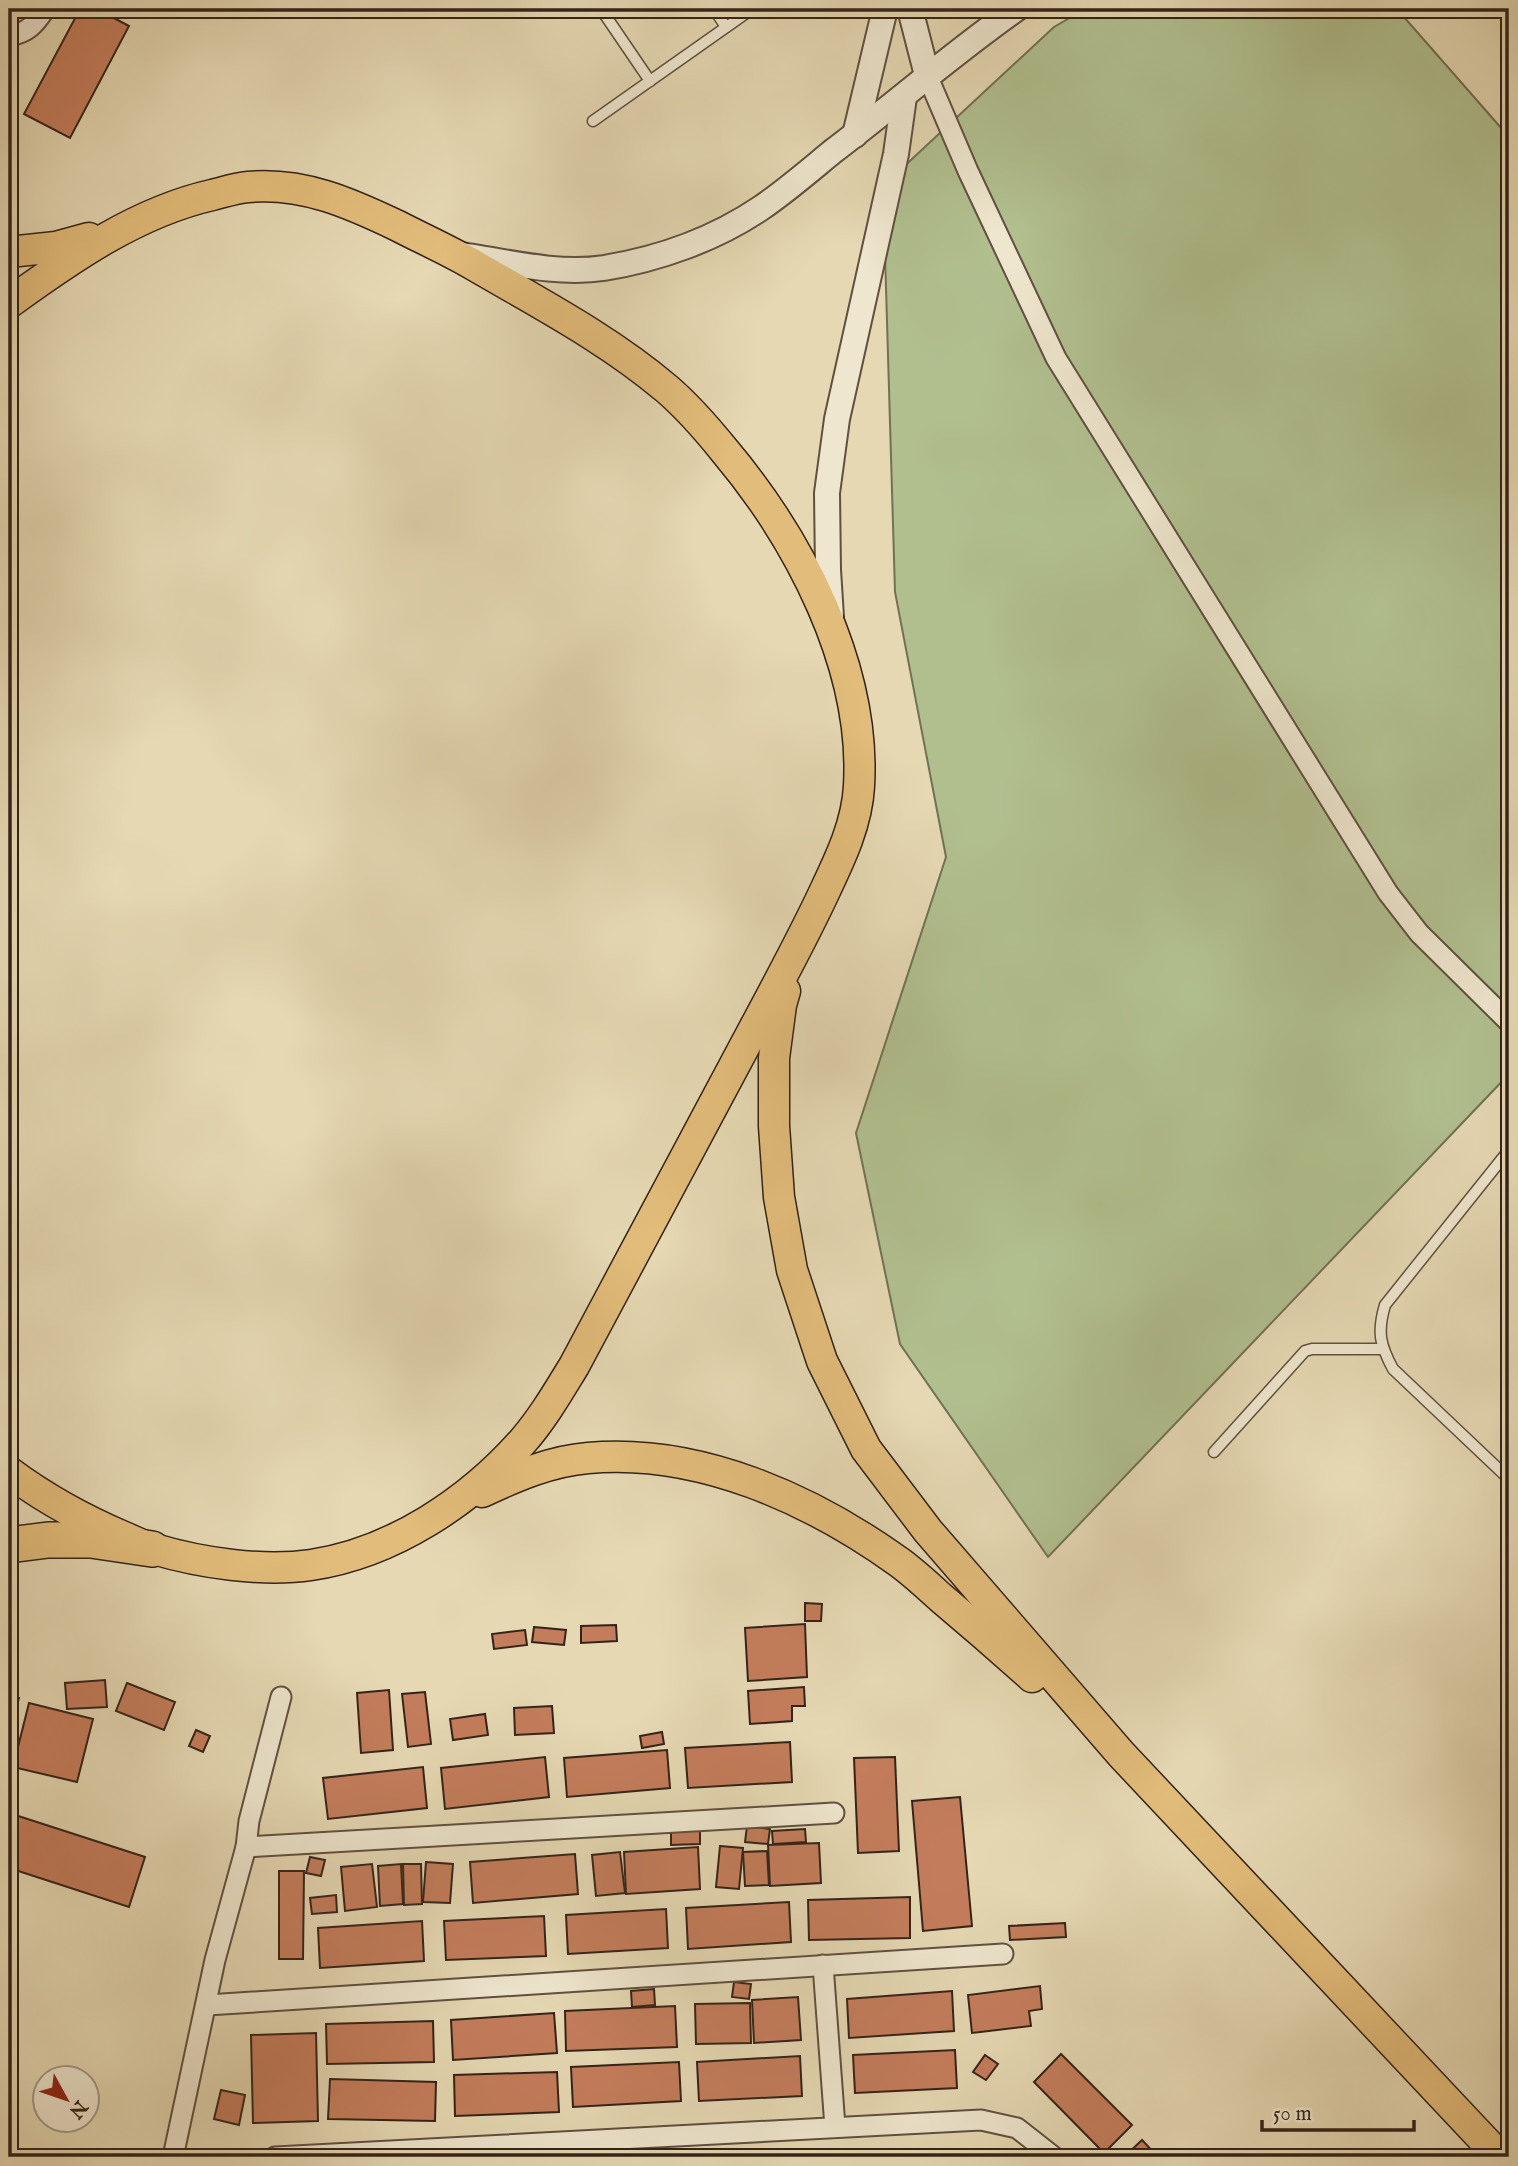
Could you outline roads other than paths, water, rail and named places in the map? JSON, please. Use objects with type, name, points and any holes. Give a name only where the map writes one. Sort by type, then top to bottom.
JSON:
[{"type":"highway","points":[[9,1545],[48,1540],[91,1540],[152,1549]]},
{"type":"main road","points":[[9,252],[56,247],[123,228],[189,200],[245,187],[281,186],[318,192],[355,205],[454,254],[575,323],[670,391],[711,433],[759,493],[787,535],[832,629],[850,692],[859,748],[859,789],[852,827],[838,863],[803,937],[574,1367],[524,1440],[491,1474],[450,1507]]},
{"type":"main road","points":[[9,303],[54,270],[123,228]]},
{"type":"main road","points":[[803,937],[780,1005],[774,1058],[774,1126],[779,1197],[792,1270],[822,1361],[866,1449],[928,1531],[988,1603],[1121,1754],[1500,2157]]},
{"type":"main road","points":[[9,1472],[60,1506],[152,1549],[260,1567],[312,1564],[360,1552],[404,1534],[450,1507],[508,1480],[547,1466],[586,1458],[656,1458],[698,1466],[790,1498],[848,1529],[901,1563],[1121,1754]]},
{"type":"street","points":[[9,36],[20,34],[35,25],[45,9]]},
{"type":"street","points":[[855,135],[884,9]]},
{"type":"street","points":[[910,9],[928,75],[968,171],[1056,358],[1388,893],[1419,933],[1509,1022]]},
{"type":"street","points":[[454,254],[558,269],[602,268],[661,256],[714,235],[760,208],[1016,9]]},
{"type":"street","points":[[832,629],[827,493],[837,419],[896,154],[904,97]]},
{"type":"street","points":[[173,2157],[215,1960],[246,1847],[249,1821],[281,1697]]},
{"type":"street","points":[[246,1847],[834,1813]]},
{"type":"street","points":[[207,2005],[1003,1954]]},
{"type":"street","points":[[823,1965],[835,2127]]},
{"type":"street","points":[[275,2157],[981,2120],[1017,2128],[1054,2157]]},
{"type":"lane","points":[[601,9],[650,80]]},
{"type":"lane","points":[[714,9],[726,27]]},
{"type":"lane","points":[[593,121],[752,9]]},
{"type":"lane","points":[[1509,1150],[1385,1305],[1379,1325],[1382,1349],[1393,1369],[1509,1479]]},
{"type":"lane","points":[[1214,1451],[1305,1351],[1382,1349]]}]
